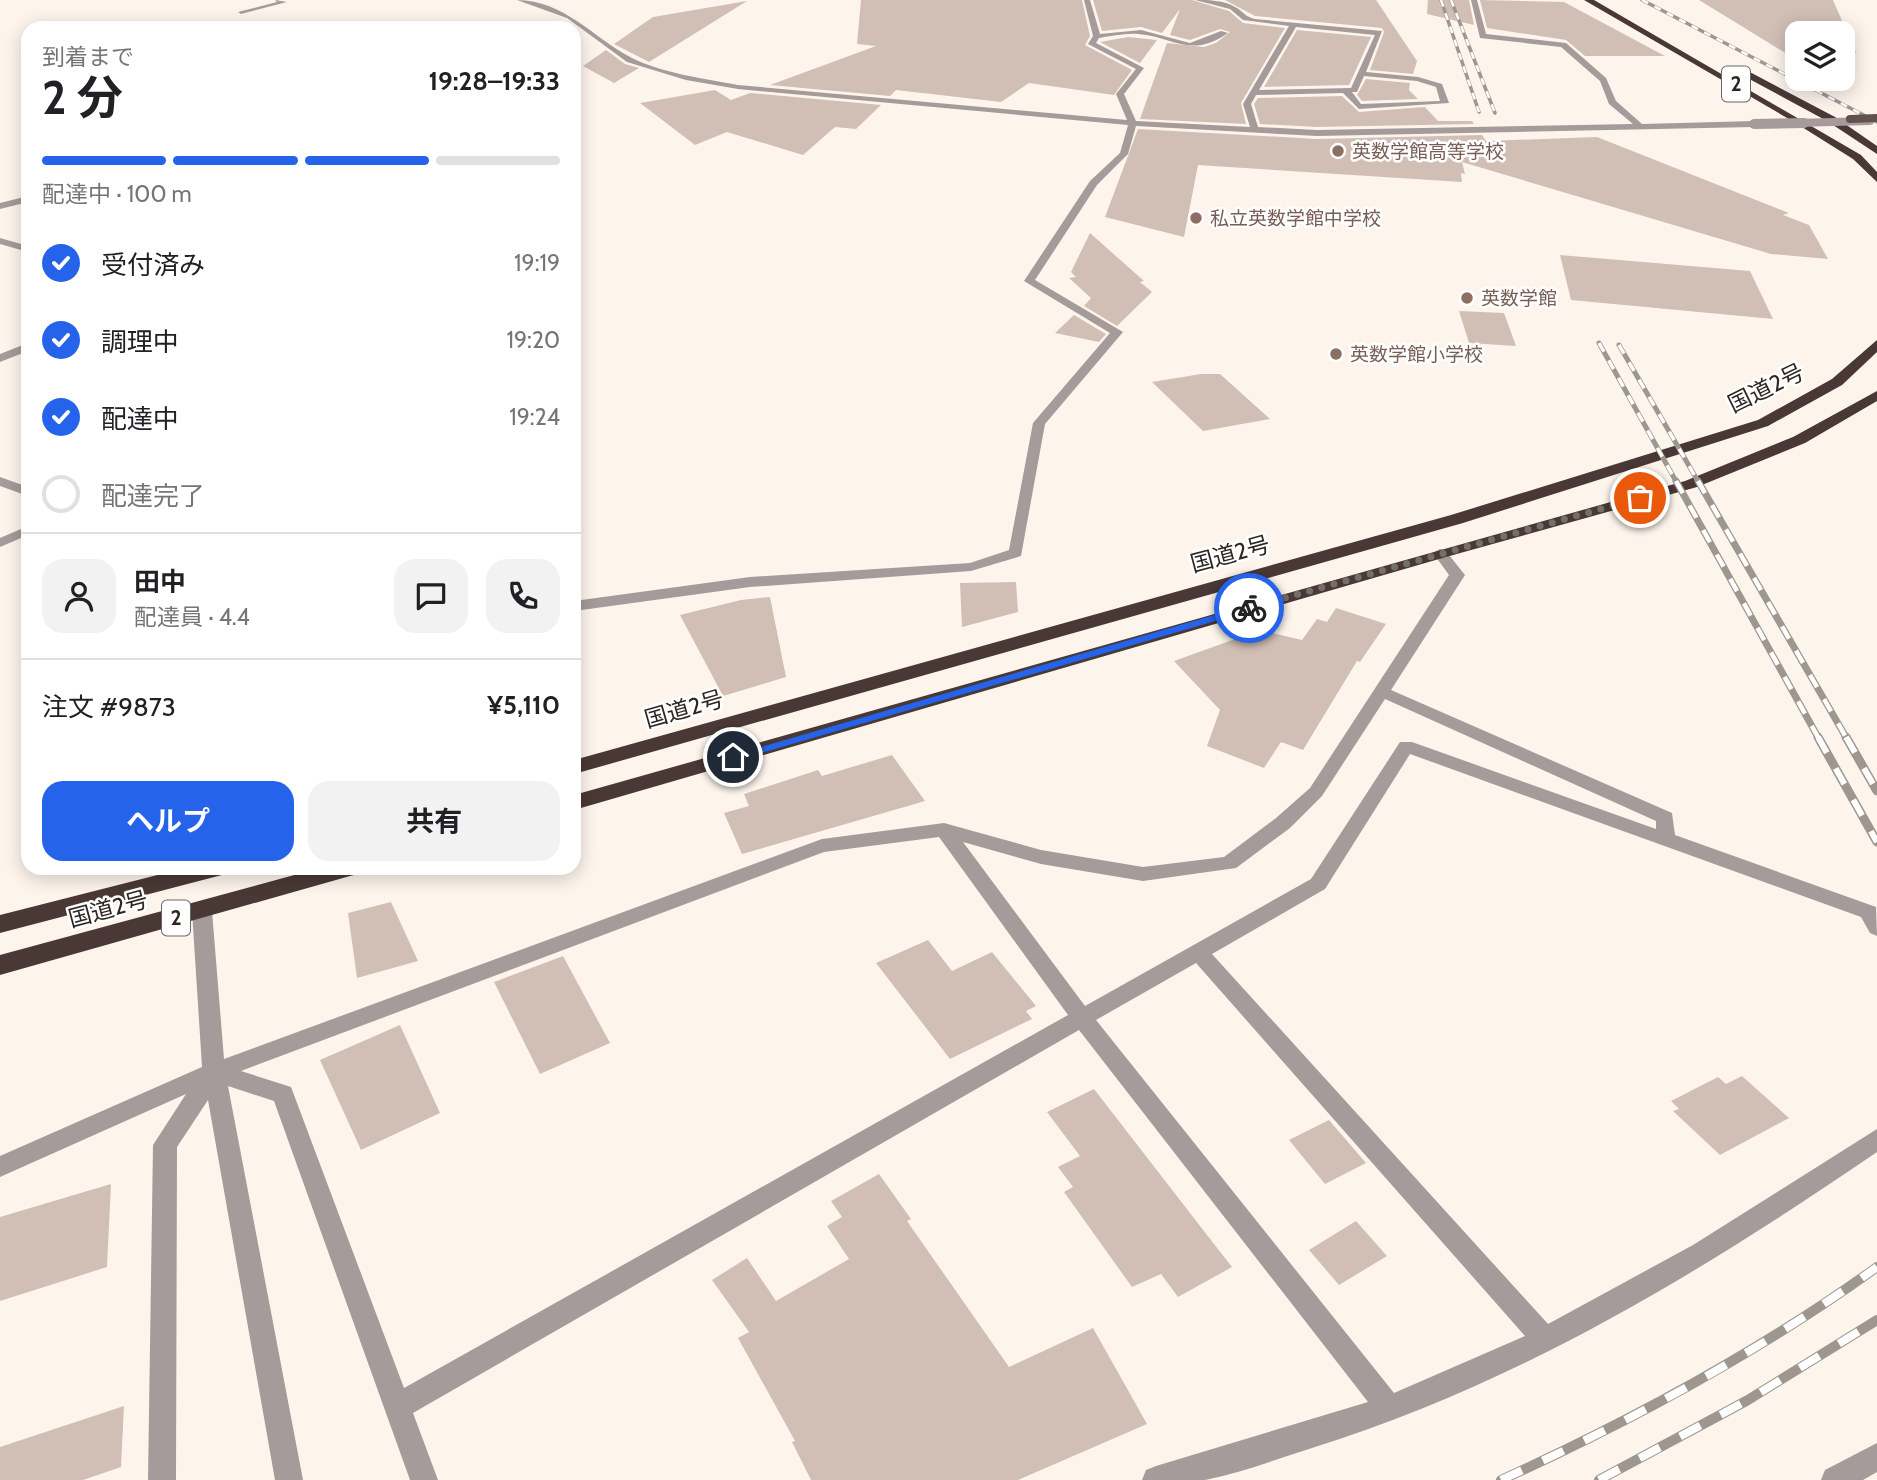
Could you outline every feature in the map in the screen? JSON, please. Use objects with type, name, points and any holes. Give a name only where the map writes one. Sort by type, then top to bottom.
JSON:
[{"type":"highway","name":"2","points":[[1588,0],[1798,120],[1857,157],[1877,179]]},
{"type":"highway","points":[[1609,0],[1646,20]]},
{"type":"highway","name":"2","points":[[1732,66],[1830,119],[1877,151]]},
{"type":"highway","name":"国道2号","points":[[581,765],[1457,519],[1763,424],[1837,382],[1877,344]]},
{"type":"highway","points":[[581,801],[1440,553],[1691,484],[1799,440],[1877,395]]},
{"type":"highway","name":"国道2号","points":[[0,924],[191,875]]},
{"type":"highway","name":"国道2号","points":[[0,965],[326,875]]},
{"type":"main road","points":[[1850,119],[1877,120]]},
{"type":"street","points":[[241,12],[284,2],[278,0]]},
{"type":"street","points":[[520,0],[575,21]]},
{"type":"street","points":[[581,605],[750,582],[971,567],[1016,553],[1039,423],[1117,332],[1029,281],[1093,183],[1124,154],[1133,123],[1120,94],[1140,68],[1092,44],[1097,36],[1087,0]]},
{"type":"street","points":[[1198,0],[1232,7],[1245,19],[1379,33],[1354,90],[1253,93]]},
{"type":"street","points":[[1474,0],[1483,36],[1563,45],[1603,80],[1612,102],[1640,126]]},
{"type":"street","points":[[1255,131],[1247,104],[1294,24]]},
{"type":"street","points":[[581,25],[631,60],[690,78],[751,88],[1133,123],[1255,131],[1390,133],[1877,120]]},
{"type":"street","points":[[1097,36],[1138,32],[1185,45],[1199,46],[1224,33]]},
{"type":"street","points":[[1347,92],[1359,107],[1445,103],[1439,86],[1428,82],[1363,74]]},
{"type":"street","points":[[0,206],[21,201]]},
{"type":"street","points":[[0,241],[21,247]]},
{"type":"street","points":[[0,342],[21,348]]},
{"type":"street","points":[[0,358],[21,351]]},
{"type":"street","points":[[0,481],[21,489]]},
{"type":"street","points":[[0,543],[21,533]]},
{"type":"street","points":[[0,1167],[214,1072],[822,846],[944,830],[1041,857],[1143,874],[1229,863],[1283,823],[1316,792],[1457,575],[1440,553]]},
{"type":"street","points":[[1380,691],[1665,818],[1666,839]]},
{"type":"street","points":[[398,1407],[1318,884],[1406,746],[1869,912],[1877,928]]},
{"type":"street","points":[[944,830],[1082,1018],[1389,1408]]},
{"type":"street","points":[[202,911],[214,1072],[289,1480]]},
{"type":"street","points":[[1198,952],[1546,1341]]},
{"type":"street","points":[[214,1072],[283,1094],[424,1480]]},
{"type":"street","points":[[162,1480],[165,1145],[214,1072]]},
{"type":"street","points":[[1156,1480],[1389,1408],[1546,1341],[1766,1216],[1877,1139]]},
{"type":"street","points":[[1835,1480],[1877,1457]]},
{"type":"building","points":[[861,0],[1082,0],[1090,36],[1085,45],[1132,70],[1114,95],[1029,83],[1001,102],[896,90],[890,96],[770,85],[876,46],[857,44]]},
{"type":"building","points":[[1093,0],[1192,0],[1229,11],[1243,23],[1285,28],[1241,103],[1246,124],[1140,119],[1167,43],[1204,47],[1216,43],[1230,32],[1220,29],[1190,40],[1170,35],[1180,9],[1162,33],[1141,27],[1102,31]]},
{"type":"building","points":[[1225,0],[1376,0],[1417,61],[1413,74],[1370,70],[1384,32],[1382,28],[1255,16]]},
{"type":"building","points":[[1428,0],[1469,0],[1474,25],[1427,14]]},
{"type":"building","points":[[1480,0],[1564,2],[1665,56],[1585,56],[1566,40],[1487,28]]},
{"type":"building","points":[[1699,0],[1833,0],[1842,21],[1785,21],[1785,53]]},
{"type":"building","points":[[747,1],[649,62],[614,44],[653,17]]},
{"type":"building","points":[[1297,30],[1371,37],[1349,85],[1264,87]]},
{"type":"building","points":[[1128,37],[1157,40],[1140,63],[1100,42]]},
{"type":"building","points":[[606,50],[625,64],[639,68],[614,83],[583,66]]},
{"type":"building","points":[[1366,79],[1410,83],[1409,90],[1418,99],[1362,101],[1357,95]]},
{"type":"building","points":[[715,90],[731,100],[750,93],[881,105],[856,129],[835,127],[803,155],[727,132],[695,145],[640,103]]},
{"type":"building","points":[[1342,96],[1359,112],[1425,107],[1438,121],[1472,121],[1474,124],[1317,127],[1260,124],[1254,104],[1258,98]]},
{"type":"building","points":[[1138,129],[1317,139],[1482,135],[1486,141],[1597,137],[1789,213],[1783,215],[1809,225],[1828,259],[1771,254],[1462,162],[1465,174],[1461,173],[1462,182],[1198,165],[1184,237],[1105,217]]},
{"type":"building","points":[[1090,233],[1144,281],[1140,282],[1152,292],[1117,326],[1084,306],[1091,298],[1069,278],[1076,277],[1071,272]]},
{"type":"building","points":[[1560,255],[1750,271],[1773,319],[1571,300]]},
{"type":"building","points":[[1459,311],[1504,313],[1516,346],[1469,343]]},
{"type":"building","points":[[1074,315],[1106,334],[1099,342],[1055,333]]},
{"type":"building","points":[[1201,374],[1220,374],[1270,419],[1203,431],[1152,382]]},
{"type":"building","points":[[1016,582],[1018,612],[962,627],[960,583]]},
{"type":"building","points":[[770,597],[786,677],[723,696],[680,615],[741,600]]},
{"type":"building","points":[[1336,608],[1386,624],[1360,662],[1357,661],[1303,750],[1281,742],[1264,768],[1207,746],[1220,710],[1174,661],[1260,630],[1302,640],[1317,619],[1327,622]]},
{"type":"building","points":[[892,755],[925,801],[742,854],[724,813],[749,806],[744,794],[818,770],[822,776]]},
{"type":"building","points":[[391,902],[418,961],[357,978],[348,913]]},
{"type":"building","points":[[928,940],[952,971],[992,952],[1036,1006],[1026,1011],[1032,1019],[950,1059],[876,963]]},
{"type":"building","points":[[563,956],[610,1043],[540,1074],[494,982]]},
{"type":"building","points":[[400,1025],[440,1113],[361,1150],[320,1060]]},
{"type":"building","points":[[1742,1076],[1789,1118],[1720,1155],[1673,1111],[1679,1109],[1671,1101],[1718,1077],[1726,1084]]},
{"type":"building","points":[[1094,1089],[1232,1267],[1178,1297],[1161,1274],[1132,1287],[1064,1192],[1073,1187],[1058,1167],[1080,1156],[1047,1112]]},
{"type":"building","points":[[1329,1120],[1366,1163],[1325,1184],[1289,1140]]},
{"type":"building","points":[[879,1174],[911,1219],[907,1221],[1009,1367],[1093,1328],[1147,1424],[1018,1480],[811,1480],[792,1442],[795,1441],[738,1338],[749,1332],[712,1280],[747,1258],[776,1301],[849,1259],[827,1226],[842,1217],[831,1201]]},
{"type":"building","points":[[111,1184],[107,1267],[0,1301],[0,1217]]},
{"type":"building","points":[[1356,1221],[1387,1256],[1339,1285],[1309,1250]]},
{"type":"building","points":[[124,1406],[121,1467],[83,1480],[0,1480],[0,1447]]},
{"type":"railway","points":[[1441,0],[1479,112]]},
{"type":"railway","points":[[1451,0],[1495,113]]},
{"type":"railway","points":[[1642,0],[1877,122]]},
{"type":"railway","points":[[1599,343],[1677,483]]},
{"type":"railway","points":[[1619,345],[1699,483]]},
{"type":"railway","points":[[1676,481],[1819,739]]},
{"type":"railway","points":[[1698,481],[1847,739]]},
{"type":"railway","points":[[1818,737],[1877,842]]},
{"type":"railway","points":[[1846,737],[1877,791]]},
{"type":"railway","points":[[1501,1480],[1647,1409],[1694,1383],[1787,1328],[1877,1267]]},
{"type":"railway","points":[[1599,1480],[1748,1400],[1877,1320]]},
{"type":"way so far","points":[[1249,608],[1640,498]]},
{"type":"place","name":"英数学館高等学校","points":[[1338,151]]},
{"type":"place","name":"私立英数学館中学校","points":[[1196,218]]},
{"type":"place","name":"英数学館","points":[[1467,298]]},
{"type":"place","name":"英数学館小学校","points":[[1336,354]]},
{"type":"route","points":[[733,757],[1249,608]]}]
